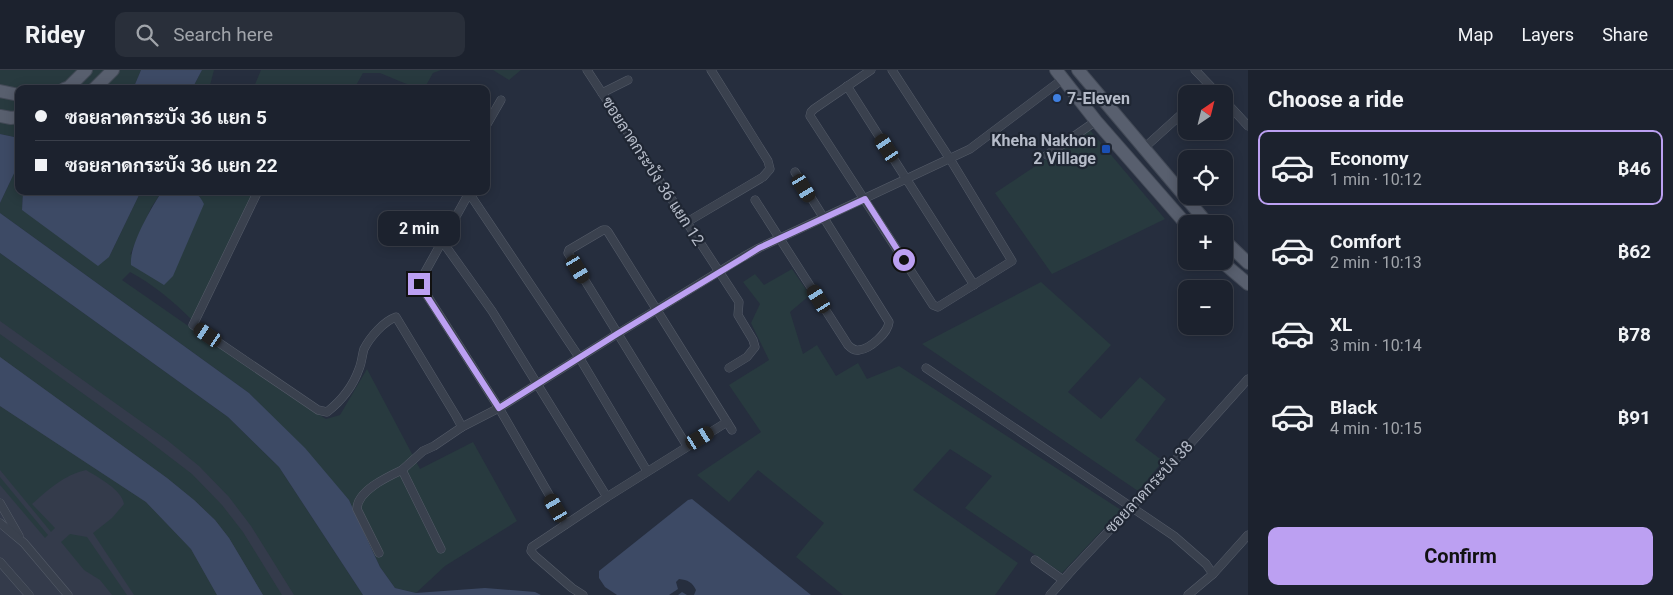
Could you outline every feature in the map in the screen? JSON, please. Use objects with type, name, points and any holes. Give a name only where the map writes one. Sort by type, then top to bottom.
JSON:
[{"type":"main road","points":[[71,85],[86,70]]},
{"type":"main road","points":[[98,85],[113,70]]},
{"type":"main road","points":[[1178,215],[1096,121],[1060,75],[1077,70],[1200,215]]},
{"type":"main road","points":[[0,91],[15,94]]},
{"type":"main road","points":[[0,116],[15,118]]},
{"type":"main road","points":[[1233,249],[1248,263]]},
{"type":"main road","points":[[1232,270],[1248,284]]},
{"type":"street","name":"ซอยลาดกระบัง 36 แยก 12","points":[[587,70],[739,302],[738,315],[755,343],[753,350],[747,357],[729,368]]},
{"type":"street","points":[[687,222],[763,176],[770,169],[768,161],[712,70]]},
{"type":"street","points":[[871,70],[814,109],[810,116],[933,305],[938,306],[1012,261],[950,159],[892,70]]},
{"type":"street","points":[[1195,70],[1209,85]]},
{"type":"street","points":[[379,553],[357,509],[357,503],[364,493],[402,470],[414,458],[462,427],[499,408],[657,309],[759,248],[980,144],[1060,75]]},
{"type":"street","points":[[602,93],[628,80]]},
{"type":"street","points":[[848,86],[974,285]]},
{"type":"street","points":[[490,119],[501,100]]},
{"type":"street","points":[[1233,110],[1248,126]]},
{"type":"street","points":[[1144,148],[1178,117]]},
{"type":"street","points":[[1047,155],[1096,121]]},
{"type":"street","points":[[755,200],[848,345],[856,350],[860,350],[870,345],[887,330],[889,322],[794,172]]},
{"type":"street","points":[[256,195],[193,325],[318,410],[327,412],[350,387],[359,369],[364,349],[388,320],[396,316],[462,427]]},
{"type":"street","points":[[467,195],[419,284],[499,408],[566,524]]},
{"type":"street","points":[[471,195],[579,357],[647,472]]},
{"type":"street","points":[[687,446],[568,253],[569,250],[603,230],[606,230],[657,309],[732,430]]},
{"type":"street","points":[[442,240],[492,311],[607,497]]},
{"type":"street","points":[[926,368],[1132,507],[1185,546],[1213,574]]},
{"type":"street","name":"ซอยลาดกระบัง 38","points":[[1050,595],[1248,379]]},
{"type":"street","points":[[583,595],[572,588],[535,556],[531,551],[532,547],[607,497],[727,422]]},
{"type":"street","points":[[402,470],[441,548]]},
{"type":"street","points":[[0,503],[24,543],[68,595]]},
{"type":"street","points":[[0,523],[24,543]]},
{"type":"street","points":[[1188,595],[1213,574],[1248,535]]},
{"type":"street","points":[[1034,560],[1063,580]]},
{"type":"street","points":[[0,562],[29,595]]},
{"type":"shaded area","points":[[0,70],[141,70],[135,85],[15,85],[15,137],[0,134]]},
{"type":"shaded area","points":[[141,70],[202,70],[194,85],[135,85]]},
{"type":"shaded area","points":[[202,70],[214,70],[210,85],[194,85]]},
{"type":"shaded area","points":[[261,70],[441,70],[433,73],[426,85],[411,85],[380,73],[363,73],[356,85],[255,85]]},
{"type":"shaded area","points":[[493,70],[521,70],[509,80]]},
{"type":"shaded area","points":[[1090,130],[1165,219],[1052,274],[995,193]]},
{"type":"shaded area","points":[[0,134],[15,137],[15,171],[0,203]]},
{"type":"shaded area","points":[[15,171],[15,195],[23,195],[22,210],[109,257],[139,195],[159,195],[151,208],[130,255],[199,195],[256,195],[192,320],[163,294],[130,272],[122,280],[285,393],[326,419],[340,415],[367,369],[420,469],[473,442],[517,521],[445,566],[416,593],[395,588],[380,567],[349,500],[249,393],[0,213],[0,203]]},
{"type":"shaded area","points":[[23,195],[139,195],[109,257],[98,266],[22,210]]},
{"type":"shaded area","points":[[160,195],[197,195],[204,204],[173,276],[164,285],[131,265],[133,248]]},
{"type":"shaded area","points":[[0,213],[249,393],[305,448],[349,500],[380,567],[395,588],[416,593],[485,588],[535,592],[541,595],[363,595],[279,467],[228,417],[0,253]]},
{"type":"shaded area","points":[[0,253],[228,417],[279,467],[363,595],[294,595],[251,526],[229,497],[199,466],[167,440],[0,321]]},
{"type":"shaded area","points":[[792,269],[810,295],[790,312],[803,354],[817,345],[836,376],[858,363],[867,379],[899,366],[1121,510],[1062,573],[965,508],[992,476],[950,449],[913,490],[1018,563],[995,595],[843,595],[796,557],[824,523],[758,470],[729,502],[697,475],[761,432],[729,385],[769,360],[751,323],[760,304],[743,282],[755,274],[764,285]]},
{"type":"shaded area","points":[[0,281],[194,421],[335,595],[0,595]]},
{"type":"shaded area","points":[[1041,282],[1111,345],[1068,392],[1101,419],[1140,377],[1166,399],[1135,440],[1163,461],[1138,491],[922,344]]},
{"type":"shaded area","points":[[0,334],[192,474],[222,505],[243,532],[282,595],[263,595],[229,538],[215,520],[194,500],[167,478],[0,357]]},
{"type":"shaded area","points":[[0,357],[167,478],[194,500],[215,520],[229,538],[263,595],[217,595],[191,549],[146,502],[0,406]]},
{"type":"shaded area","points":[[0,406],[146,502],[191,549],[217,595],[134,595],[93,533],[112,518],[124,504],[119,494],[109,484],[86,470],[64,479],[32,504],[55,528],[51,532],[0,470]]},
{"type":"shaded area","points":[[0,477],[48,535],[45,538],[0,485]]},
{"type":"shaded area","points":[[692,499],[811,595],[694,595],[696,590],[693,585],[679,579],[676,582],[678,589],[669,595],[617,595],[605,587],[599,578],[599,571],[688,500]]},
{"type":"shaded area","points":[[70,534],[87,537],[127,595],[112,595],[100,580],[84,570],[61,542]]},
{"type":"place","name":"7-Eleven","points":[[1057,98]]},
{"type":"place","name":"Kheha Nakhon 2 Village","points":[[1106,149]]},
{"type":"route","points":[[419,284],[499,408],[759,248],[865,199],[904,260]]}]
